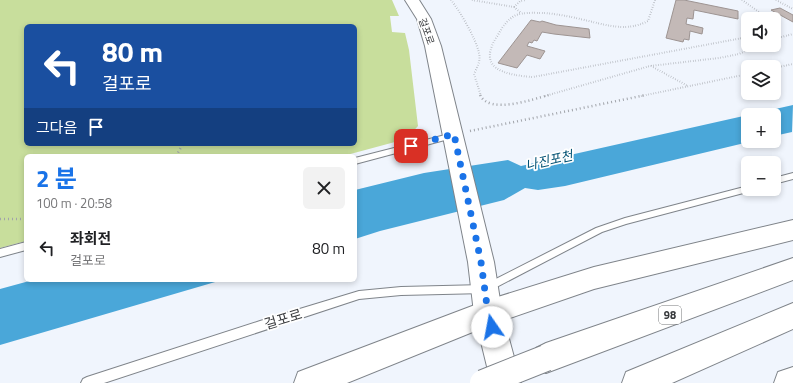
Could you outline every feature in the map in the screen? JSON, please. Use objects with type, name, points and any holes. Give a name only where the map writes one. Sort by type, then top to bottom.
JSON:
[{"type":"main road","name":"걸포로","points":[[412,0],[424,19],[432,46],[481,262],[486,301],[506,383]]},
{"type":"main road","points":[[309,383],[486,301],[594,278],[793,230]]},
{"type":"main road","name":"98","points":[[483,383],[546,358],[793,269]]},
{"type":"main road","points":[[637,383],[793,316]]},
{"type":"main road","points":[[789,383],[793,382]]},
{"type":"lane","points":[[357,160],[454,138]]},
{"type":"lane","points":[[781,179],[793,176]]},
{"type":"lane","points":[[486,301],[600,230],[625,221],[741,191]]},
{"type":"lane","points":[[0,253],[24,247]]},
{"type":"lane","name":"걸포로","points":[[87,383],[359,295],[401,291],[486,301]]},
{"type":"path","points":[[452,0],[462,15],[479,53],[479,63],[474,74],[478,90],[482,98],[491,103],[513,105],[650,66],[719,58],[743,52]]},
{"type":"path","points":[[472,0],[514,7],[520,13]]},
{"type":"path","points":[[514,7],[520,1],[526,0]]},
{"type":"path","points":[[655,0],[648,21],[635,27],[610,26],[566,16],[520,13],[507,22],[492,42],[488,51],[489,60],[499,71],[520,77],[533,77],[551,75],[741,38]]},
{"type":"path","points":[[742,0],[759,12]]},
{"type":"path","points":[[776,0],[793,9]]},
{"type":"path","points":[[781,37],[793,34]]},
{"type":"path","points":[[781,67],[793,64]]},
{"type":"path","points":[[650,66],[688,86]]},
{"type":"path","points":[[454,138],[741,75]]},
{"type":"path","points":[[0,219],[24,219]]},
{"type":"green space","points":[[0,0],[392,0],[399,16],[390,16],[392,32],[405,33],[409,50],[418,126],[406,139],[350,154],[24,154],[24,242],[0,248]]},
{"type":"water","points":[[793,105],[792,132],[781,134],[780,108]]},
{"type":"water","name":"나진포천","points":[[741,117],[741,144],[565,186],[538,190],[525,188],[504,200],[380,231],[357,238],[357,190],[424,173],[508,160],[521,166]]},
{"type":"water","points":[[26,282],[215,282],[0,345],[0,289]]},
{"type":"building","points":[[676,0],[684,0],[738,11],[738,19],[694,10],[693,19],[687,18],[686,24],[703,28],[702,34],[690,31],[689,40],[684,39],[683,42],[666,38]]},
{"type":"building","points":[[780,8],[793,15],[793,22],[781,15],[781,12],[775,12],[771,10]]},
{"type":"building","points":[[531,20],[589,29],[590,38],[542,32],[537,41],[534,40],[532,43],[529,42],[527,46],[545,51],[540,59],[527,55],[517,68],[498,63]]},
{"type":"route","points":[[411,146],[454,134],[481,262],[488,313],[492,327]]}]
